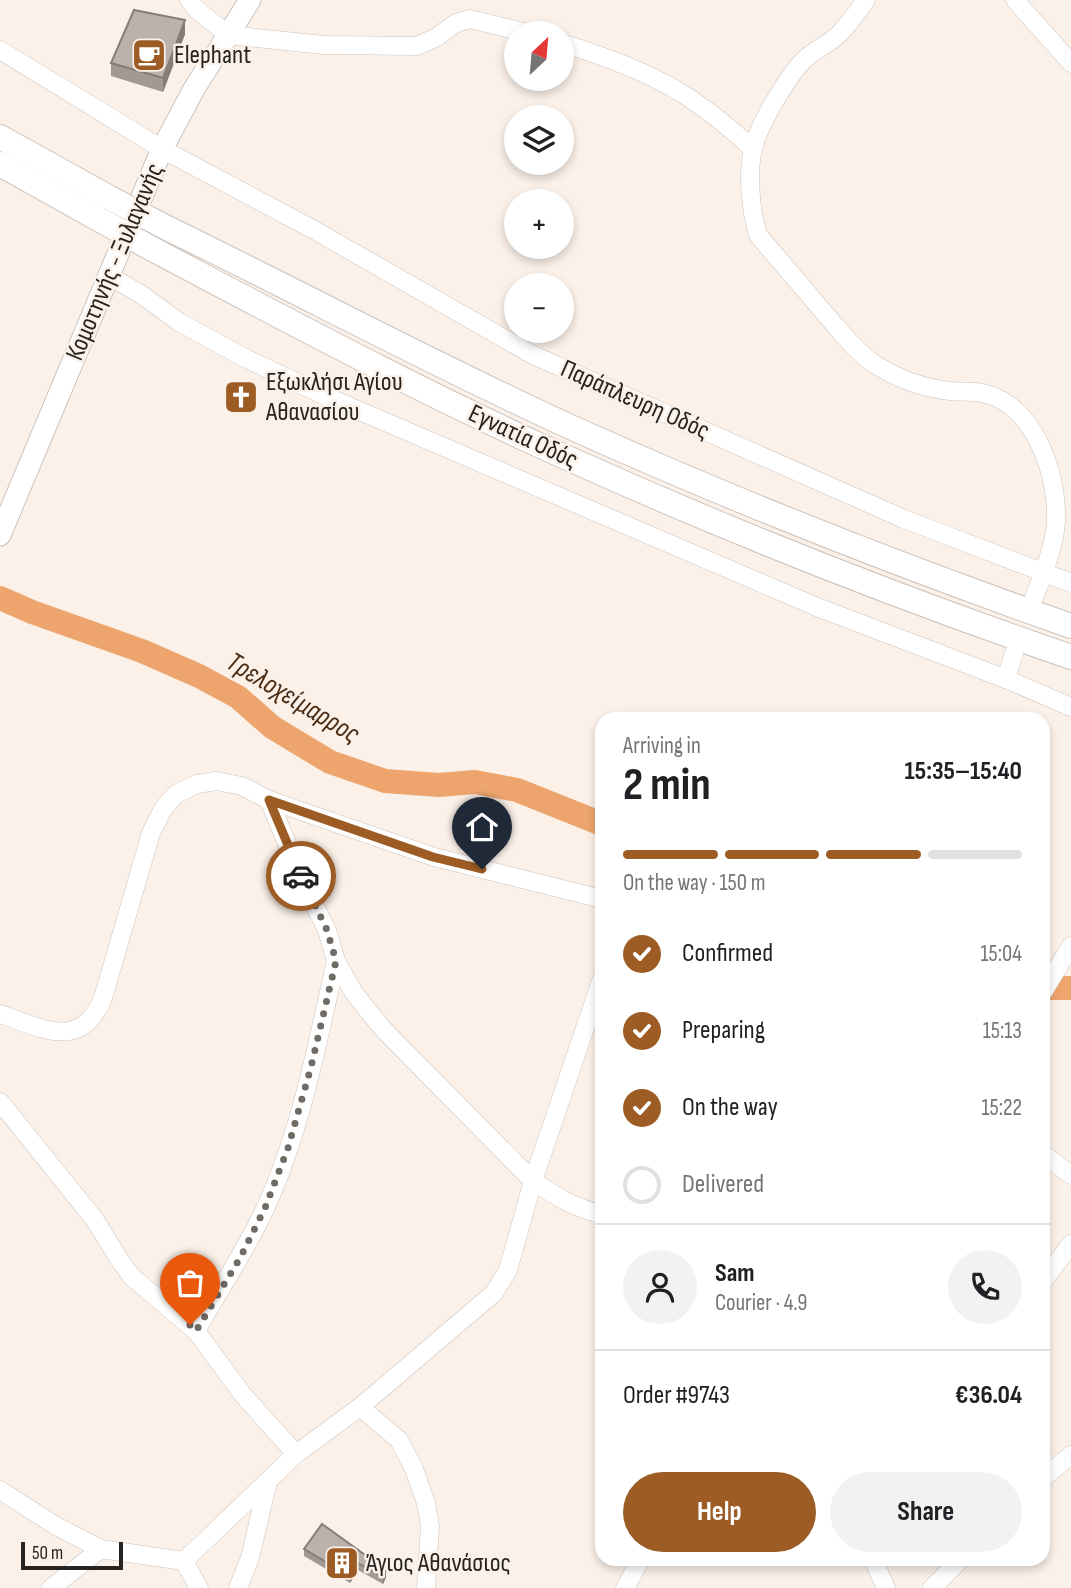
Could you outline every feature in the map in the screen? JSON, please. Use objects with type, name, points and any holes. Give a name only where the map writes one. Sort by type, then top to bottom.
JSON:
[{"type":"highway","name":"Εγνατία Οδός","points":[[0,137],[167,228],[441,366],[575,429],[864,550],[1071,626]]},
{"type":"highway","name":"Εγνατία Οδός","points":[[0,164],[156,251],[427,392],[563,456],[706,518],[844,573],[1071,657]]},
{"type":"main road","name":"Κομοτηνής - Ξυλαγανής","points":[[0,536],[6,504],[162,149],[194,89],[250,0]]},
{"type":"street","points":[[189,0],[228,35],[324,45],[417,46],[437,37],[456,23],[470,19],[504,27]]},
{"type":"street","points":[[866,0],[838,36],[806,57],[790,75],[769,113],[753,149],[751,202],[758,235],[853,347],[876,365],[924,388],[982,393],[1003,401],[1024,417],[1047,460],[1056,522],[1034,597]]},
{"type":"street","points":[[1015,0],[1071,63]]},
{"type":"street","points":[[574,46],[593,52],[675,89],[732,130],[753,149]]},
{"type":"street","name":"Παράπλευρη Οδός","points":[[0,50],[162,149],[316,231],[533,355],[868,503],[1071,583]]},
{"type":"street","points":[[108,275],[200,334],[332,399],[817,607],[1006,679],[1071,708]]},
{"type":"street","points":[[1006,679],[1014,653]]},
{"type":"street","points":[[0,1014],[58,1032],[79,1029],[90,1022],[103,998],[151,832],[163,808],[176,794],[197,784],[216,781],[242,786],[269,800],[433,857],[595,897]]},
{"type":"street","points":[[269,800],[305,887],[327,930],[336,961],[354,993],[382,1028],[533,1181],[562,1200],[595,1212]]},
{"type":"street","points":[[1050,980],[1071,946]]},
{"type":"street","points":[[196,1331],[240,1258],[265,1208],[288,1148],[311,1067],[336,961]]},
{"type":"street","points":[[184,1561],[296,1454],[360,1407],[494,1293],[508,1270],[533,1181],[595,999]]},
{"type":"street","points":[[0,1102],[96,1220],[132,1277],[196,1331],[243,1395],[296,1454]]},
{"type":"street","points":[[1050,1159],[1071,1175]]},
{"type":"street","points":[[1050,1272],[1071,1244]]},
{"type":"street","points":[[360,1407],[399,1440],[414,1469],[426,1503],[429,1526],[425,1588]]},
{"type":"street","points":[[1050,1472],[1071,1455]]},
{"type":"street","points":[[238,1588],[250,1558],[268,1481]]},
{"type":"street","points":[[0,1490],[56,1526],[101,1549],[184,1561]]},
{"type":"street","points":[[51,1588],[101,1549]]},
{"type":"street","points":[[184,1561],[199,1588]]},
{"type":"street","points":[[625,1588],[636,1566]]},
{"type":"street","points":[[876,1566],[886,1588]]},
{"type":"street","points":[[932,1588],[954,1566]]},
{"type":"building","name":"Elephant","points":[[134,10],[185,20],[163,78],[111,63]]},
{"type":"building","name":"Άγιος Αθανάσιος","points":[[322,1524],[386,1570],[383,1577],[358,1563],[350,1576],[304,1549]]},
{"type":"waterway","name":"Τρελοχείμαρρος","points":[[0,598],[142,651],[199,676],[238,697],[272,727],[330,762],[385,781],[439,785],[475,782],[517,790],[595,821]]},
{"type":"waterway","name":"Τρελοχείμαρρος","points":[[1050,988],[1071,988]]},
{"type":"way so far","points":[[190,1325],[196,1331],[240,1258],[265,1208],[288,1148],[311,1067],[336,961],[327,930],[301,876]]},
{"type":"place","name":"Elephant","points":[[149,55]]},
{"type":"place","name":"Εξωκλήσι Αγίου Αθανασίου","points":[[241,397]]},
{"type":"place","name":"Άγιος Αθανάσιος","points":[[342,1563]]},
{"type":"route","points":[[301,876],[269,800],[433,857],[482,869]]}]
